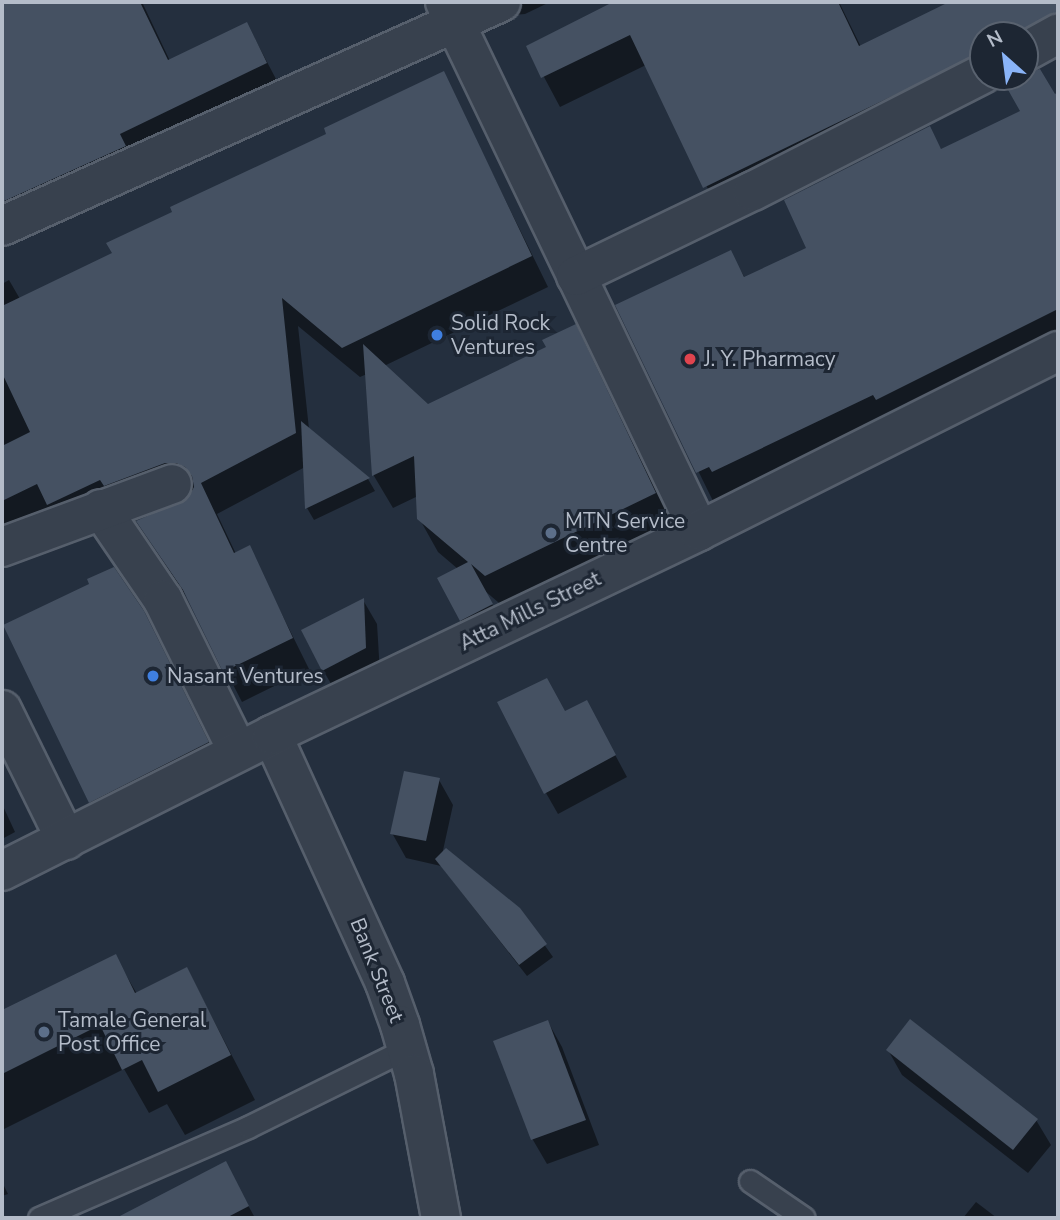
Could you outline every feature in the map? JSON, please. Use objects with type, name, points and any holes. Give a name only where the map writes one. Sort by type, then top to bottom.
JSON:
[{"type":"street","points":[[2,226],[450,13],[501,2]]},
{"type":"street","points":[[450,13],[699,531]]},
{"type":"street","points":[[1039,44],[1058,34]]},
{"type":"street","points":[[576,276],[765,185],[969,81]]},
{"type":"street","name":"Atta Mills Street","points":[[2,871],[272,735],[699,531],[1058,351]]},
{"type":"street","points":[[2,547],[172,484]]},
{"type":"street","points":[[101,509],[163,600],[238,752]]},
{"type":"street","points":[[2,710],[66,839]]},
{"type":"street","name":"Bank Street","points":[[272,735],[385,983],[406,1049],[441,1218]]},
{"type":"lane","points":[[39,1218],[248,1127],[406,1049]]},
{"type":"lane","points":[[750,1181],[804,1218]]},
{"type":"building","points":[[2,2],[140,2],[168,60],[247,22],[267,63],[120,134],[126,146],[2,202]]},
{"type":"building","points":[[613,2],[838,2],[859,46],[949,2],[1058,2],[1058,12],[1039,22],[969,21],[969,59],[703,188],[630,35],[541,78],[526,46]]},
{"type":"building","points":[[1039,69],[1055,94],[1058,92],[1058,309],[876,400],[873,395],[712,472],[709,467],[696,473],[615,305],[731,250],[744,277],[806,248],[784,200],[930,126],[941,149],[1020,111],[1009,91],[1039,91]]},
{"type":"building","points":[[444,71],[532,256],[342,348],[282,298],[296,433],[201,483],[234,553],[250,545],[293,638],[223,672],[183,590],[136,521],[188,498],[194,487],[192,476],[185,467],[176,463],[165,463],[104,486],[100,480],[47,505],[37,484],[2,501],[2,446],[30,432],[2,373],[2,306],[112,253],[106,243],[172,212],[170,207],[326,134],[324,128]]},
{"type":"building","points":[[576,324],[656,493],[485,576],[471,564],[493,604],[460,621],[437,578],[468,562],[417,519],[414,456],[372,476],[363,344],[428,404],[546,347],[542,340]]},
{"type":"building","points":[[301,421],[370,478],[305,509]]},
{"type":"building","name":"Nasant Ventures","points":[[114,567],[144,611],[209,742],[89,803],[3,625],[89,584],[87,579]]},
{"type":"building","points":[[364,598],[366,648],[322,671],[301,630]]},
{"type":"building","points":[[547,678],[565,711],[587,700],[616,755],[544,794],[497,702]]},
{"type":"building","points":[[404,771],[440,778],[426,841],[390,834]]},
{"type":"building","points":[[446,848],[520,908],[547,944],[519,965],[435,859]]},
{"type":"building","name":"Tamale General Post Office","points":[[116,954],[135,993],[187,967],[231,1055],[158,1092],[142,1060],[122,1070],[100,1025],[2,1074],[2,1010]]},
{"type":"building","points":[[910,1019],[1038,1119],[1013,1150],[886,1050]]},
{"type":"building","points":[[548,1020],[586,1120],[531,1140],[493,1041]]},
{"type":"building","points":[[226,1161],[249,1206],[226,1218],[116,1218]]},
{"type":"place","name":"Solid Rock Ventures","points":[[437,335]]},
{"type":"place","name":"J. Y. Pharmacy","points":[[690,359]]},
{"type":"place","name":"MTN Service Centre","points":[[551,533]]},
{"type":"place","name":"Nasant Ventures","points":[[153,676]]},
{"type":"place","name":"Tamale General Post Office","points":[[44,1032]]}]
